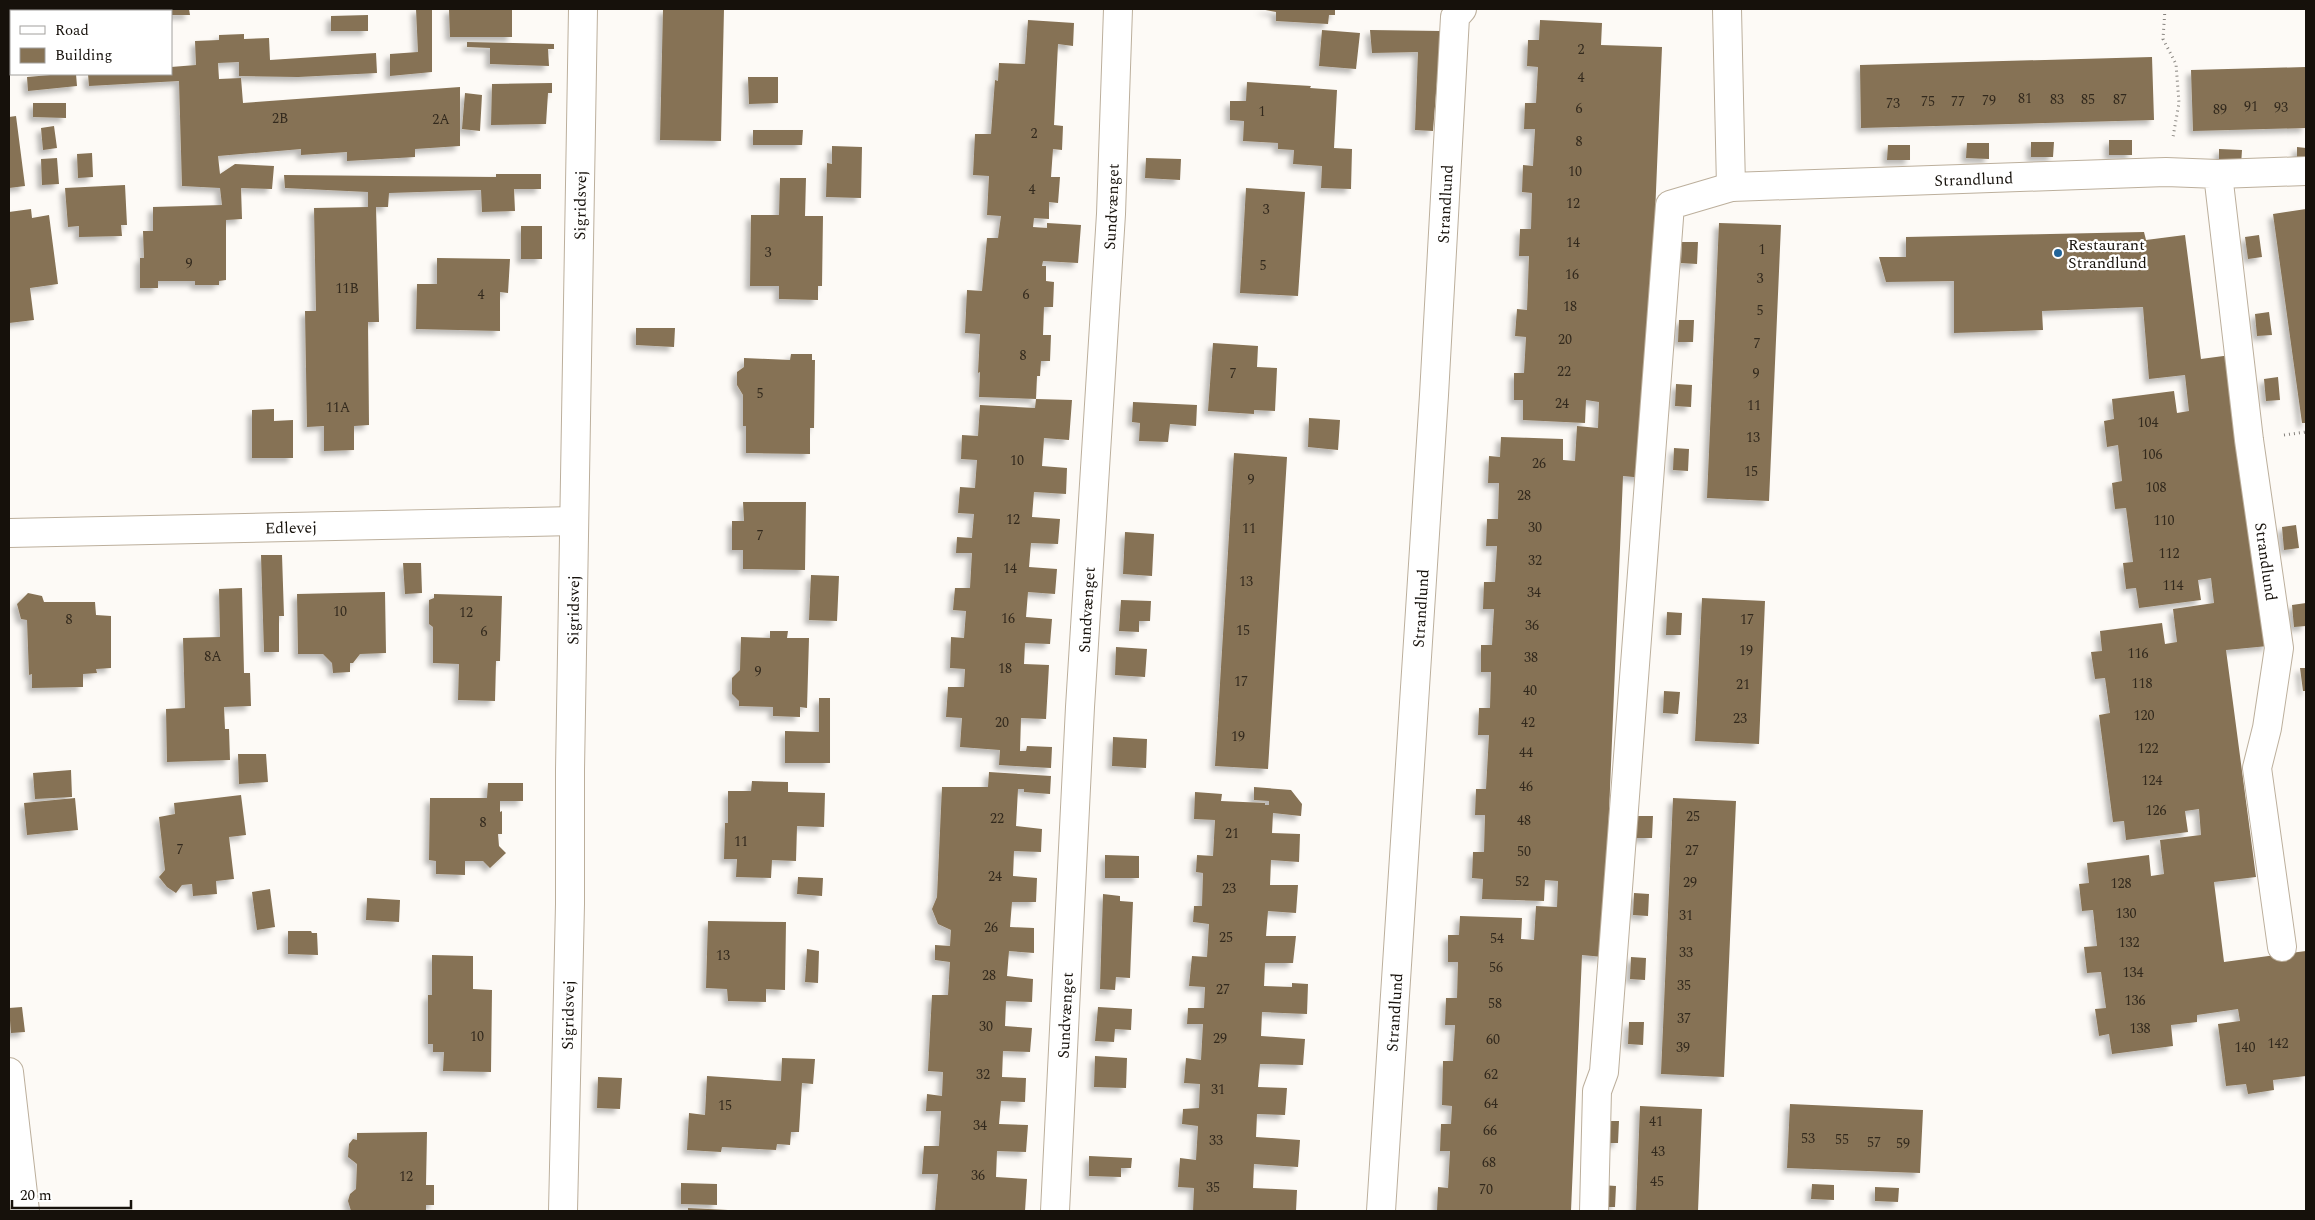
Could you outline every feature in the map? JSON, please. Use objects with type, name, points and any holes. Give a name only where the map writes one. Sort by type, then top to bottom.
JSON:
[{"type":"street","name":"Sigridsvej","points":[[563,1211],[570,914],[570,770],[583,9]]},
{"type":"street","name":"Sundvænget","points":[[1055,1211],[1080,707],[1111,214],[1118,9]]},
{"type":"street","name":"Strandlund","points":[[1381,1211],[1434,396],[1455,17],[1462,9]]},
{"type":"street","points":[[1726,9],[1731,187]]},
{"type":"street","name":"Strandlund","points":[[1594,1211],[1597,1090],[1604,1072],[1670,205],[1731,187],[2166,172],[2218,174],[2306,171]]},
{"type":"street","name":"Strandlund","points":[[2218,174],[2247,431],[2279,648],[2267,728],[2257,768],[2282,947]]},
{"type":"street","name":"Edlevej","points":[[9,533],[574,521]]},
{"type":"street","points":[[9,1072],[25,1211]]},
{"type":"path","points":[[2165,9],[2163,39],[2176,64],[2179,103],[2174,131],[2172,160],[2166,172]]},
{"type":"building","points":[[9,9],[20,9],[10,10],[9,62]]},
{"type":"building","points":[[189,9],[190,15],[172,15],[172,10],[163,10]]},
{"type":"building","points":[[416,9],[432,9],[432,72],[390,76],[390,54],[418,52]]},
{"type":"building","points":[[449,9],[512,9],[512,37],[450,37]]},
{"type":"building","points":[[663,9],[724,9],[721,141],[660,140]]},
{"type":"building","points":[[1260,9],[1335,9],[1335,15],[1329,15],[1328,24],[1276,21],[1276,12]]},
{"type":"building","points":[[368,15],[368,31],[331,31],[331,16]]},
{"type":"building","points":[[1028,20],[1074,23],[1073,46],[1058,44],[1054,125],[1063,126],[1062,150],[1053,149],[1051,177],[1060,177],[1058,203],[1049,202],[1049,219],[1034,218],[1033,227],[1047,228],[1047,223],[1081,225],[1078,263],[1043,261],[1042,266],[1046,266],[1046,281],[1054,282],[1053,307],[1044,307],[1043,335],[1051,335],[1050,361],[1041,361],[1040,376],[1037,376],[1036,399],[979,397],[980,334],[965,333],[967,290],[982,291],[987,238],[998,238],[1001,216],[987,215],[989,176],[973,175],[975,134],[991,134],[995,80],[998,81],[999,63],[1025,64]]},
{"type":"building","points":[[1540,20],[1602,23],[1601,45],[1662,47],[1644,478],[1623,476],[1603,957],[1582,955],[1571,1211],[1437,1211],[1438,1187],[1448,1188],[1450,1151],[1440,1151],[1441,1124],[1451,1124],[1452,1106],[1442,1105],[1443,1061],[1453,1061],[1455,1025],[1445,1025],[1446,998],[1457,998],[1458,962],[1448,962],[1448,935],[1459,935],[1460,916],[1522,918],[1521,939],[1534,940],[1536,906],[1557,907],[1558,881],[1545,880],[1544,901],[1482,899],[1483,879],[1472,878],[1473,852],[1484,852],[1485,815],[1475,815],[1476,789],[1486,789],[1489,735],[1478,735],[1479,708],[1490,708],[1491,672],[1481,672],[1481,645],[1492,645],[1494,609],[1483,609],[1484,582],[1495,582],[1497,546],[1486,546],[1487,519],[1498,519],[1499,483],[1488,483],[1489,456],[1500,457],[1501,437],[1563,439],[1563,460],[1575,461],[1577,426],[1598,428],[1599,402],[1586,400],[1585,423],[1523,420],[1523,400],[1514,400],[1514,373],[1524,373],[1526,337],[1515,336],[1517,309],[1527,310],[1529,256],[1519,256],[1520,229],[1531,229],[1532,193],[1522,192],[1523,165],[1533,166],[1535,129],[1524,129],[1525,103],[1536,103],[1538,67],[1527,66],[1528,40],[1539,40]]},
{"type":"building","points":[[1322,30],[1360,33],[1356,69],[1319,66]]},
{"type":"building","points":[[1370,30],[1441,31],[1433,131],[1415,130],[1418,52],[1372,53]]},
{"type":"building","points":[[244,34],[244,39],[269,38],[270,60],[376,53],[377,73],[298,77],[239,76],[239,62],[218,63],[219,79],[241,78],[243,103],[460,87],[460,146],[415,149],[415,157],[347,161],[347,152],[301,155],[301,149],[218,156],[220,174],[235,164],[274,166],[272,189],[241,188],[242,219],[226,220],[226,280],[219,281],[219,285],[195,285],[195,281],[158,281],[158,288],[140,288],[140,258],[144,258],[143,231],[153,231],[153,207],[222,205],[220,188],[182,186],[179,81],[89,86],[88,75],[172,75],[172,67],[196,65],[195,41],[219,40],[219,35]]},
{"type":"building","points":[[467,42],[554,44],[554,49],[548,49],[549,66],[490,64],[490,48],[467,47]]},
{"type":"building","points":[[2152,57],[2154,120],[1861,128],[1860,65]]},
{"type":"building","points":[[2306,67],[2306,128],[2193,131],[2191,70]]},
{"type":"building","points":[[76,75],[77,86],[28,91],[27,77]]},
{"type":"building","points":[[748,77],[778,77],[778,103],[749,104]]},
{"type":"building","points":[[1247,82],[1311,86],[1310,88],[1337,90],[1334,148],[1352,149],[1351,189],[1321,188],[1322,166],[1293,164],[1294,150],[1278,149],[1278,143],[1243,141],[1244,121],[1230,120],[1230,101],[1246,101]]},
{"type":"building","points":[[552,83],[552,93],[548,93],[546,124],[491,125],[492,84]]},
{"type":"building","points":[[465,93],[482,95],[480,131],[462,129]]},
{"type":"building","points":[[33,103],[66,103],[66,118],[33,117]]},
{"type":"building","points":[[16,116],[25,186],[9,188],[9,117]]},
{"type":"building","points":[[54,126],[57,148],[43,150],[41,128]]},
{"type":"building","points":[[753,130],[803,130],[802,145],[753,145]]},
{"type":"building","points":[[2109,140],[2132,140],[2132,155],[2109,155]]},
{"type":"building","points":[[2031,142],[2054,142],[2053,157],[2031,157]]},
{"type":"building","points":[[1967,143],[1989,143],[1989,159],[1966,158]]},
{"type":"building","points":[[1888,145],[1910,145],[1910,160],[1887,160]]},
{"type":"building","points":[[832,146],[862,147],[861,198],[826,197],[827,163],[832,164]]},
{"type":"building","points":[[2297,147],[2306,148],[2306,162],[2297,162]]},
{"type":"building","points":[[2219,149],[2242,150],[2241,165],[2219,165]]},
{"type":"building","points":[[92,153],[93,177],[78,178],[77,154]]},
{"type":"building","points":[[57,158],[59,184],[42,185],[41,159]]},
{"type":"building","points":[[1146,158],[1181,159],[1180,180],[1145,178]]},
{"type":"building","points":[[496,174],[541,174],[541,189],[514,189],[515,211],[482,212],[481,190],[389,193],[388,207],[376,207],[379,322],[368,322],[369,425],[354,426],[354,450],[324,451],[324,426],[307,427],[305,311],[316,311],[314,208],[368,207],[368,192],[285,188],[284,175],[496,177]]},
{"type":"building","points":[[780,178],[806,178],[805,216],[823,216],[822,286],[818,286],[818,300],[779,299],[779,286],[750,286],[751,215],[779,215]]},
{"type":"building","points":[[125,185],[127,225],[121,225],[122,236],[79,237],[79,226],[68,227],[65,188]]},
{"type":"building","points":[[1246,188],[1305,192],[1298,296],[1240,293]]},
{"type":"building","points":[[31,209],[32,218],[49,215],[58,284],[30,288],[34,320],[9,323],[9,212]]},
{"type":"building","points":[[2306,209],[2306,423],[2302,423],[2273,214]]},
{"type":"building","points":[[1719,223],[1781,225],[1769,501],[1707,498]]},
{"type":"building","points":[[521,226],[542,226],[542,259],[521,259]]},
{"type":"building","points":[[2144,232],[2146,240],[2185,235],[2201,359],[2231,355],[2268,646],[2226,650],[2256,877],[2214,882],[2224,962],[2306,951],[2306,1076],[2273,1080],[2274,1090],[2248,1094],[2246,1084],[2226,1086],[2218,1024],[2240,1021],[2238,1009],[2197,1015],[2197,1022],[2171,1025],[2173,1046],[2112,1054],[2109,1034],[2099,1036],[2095,1009],[2106,1008],[2101,972],[2087,973],[2084,947],[2097,946],[2093,910],[2082,911],[2079,884],[2089,883],[2087,863],[2149,855],[2151,876],[2164,874],[2160,840],[2201,835],[2199,809],[2185,811],[2188,832],[2126,840],[2124,821],[2113,822],[2099,715],[2110,713],[2105,678],[2095,679],[2091,652],[2102,651],[2100,631],[2162,623],[2165,644],[2177,642],[2173,609],[2214,603],[2211,578],[2198,580],[2201,600],[2139,608],[2136,588],[2126,589],[2123,563],[2133,562],[2126,508],[2115,509],[2112,483],[2122,481],[2118,445],[2107,447],[2104,421],[2114,419],[2112,399],[2174,391],[2177,413],[2189,411],[2185,375],[2149,379],[2143,307],[2042,311],[2043,330],[1954,333],[1954,281],[1886,282],[1879,257],[1906,257],[1906,237]]},
{"type":"building","points":[[2259,235],[2262,257],[2248,259],[2245,237]]},
{"type":"building","points":[[1682,242],[1698,242],[1697,264],[1681,263]]},
{"type":"building","points":[[437,258],[510,259],[508,293],[500,292],[500,331],[416,329],[417,284],[437,284]]},
{"type":"building","points":[[2269,312],[2272,335],[2257,336],[2255,314]]},
{"type":"building","points":[[1679,320],[1694,320],[1693,342],[1678,342]]},
{"type":"building","points":[[636,328],[675,328],[674,347],[636,345]]},
{"type":"building","points":[[1213,343],[1258,346],[1257,367],[1277,368],[1275,411],[1254,410],[1254,414],[1208,411]]},
{"type":"building","points":[[791,354],[812,354],[812,360],[815,360],[814,428],[810,428],[810,454],[746,453],[746,426],[743,426],[743,395],[737,385],[737,372],[744,367],[744,358],[790,360]]},
{"type":"building","points":[[2278,377],[2280,400],[2266,401],[2264,379]]},
{"type":"building","points":[[1676,384],[1692,385],[1691,407],[1675,406]]},
{"type":"building","points":[[1036,399],[1072,400],[1069,440],[1044,438],[1042,466],[1067,468],[1066,494],[1034,492],[1032,517],[1060,519],[1058,544],[1031,543],[1029,567],[1057,569],[1055,594],[1028,592],[1026,617],[1052,619],[1050,644],[1025,643],[1024,664],[1049,665],[1046,719],[1021,718],[1020,751],[1026,751],[1027,746],[1052,747],[1051,768],[999,765],[1000,750],[960,747],[962,718],[946,717],[948,687],[964,687],[965,669],[950,668],[951,637],[964,638],[966,611],[953,610],[955,588],[970,588],[972,553],[956,553],[957,537],[972,538],[974,514],[958,513],[960,487],[975,488],[977,460],[961,459],[962,435],[978,436],[980,405],[1035,408]]},
{"type":"building","points":[[1133,402],[1197,405],[1196,426],[1170,424],[1168,442],[1139,441],[1140,423],[1132,422]]},
{"type":"building","points":[[274,409],[274,421],[293,420],[293,458],[252,458],[252,410]]},
{"type":"building","points":[[1309,418],[1340,420],[1338,450],[1308,447]]},
{"type":"building","points":[[1674,448],[1689,449],[1688,471],[1673,470]]},
{"type":"building","points":[[1234,453],[1287,457],[1268,769],[1215,766]]},
{"type":"building","points":[[743,502],[806,502],[805,570],[743,569],[743,550],[732,550],[732,521],[744,521]]},
{"type":"building","points":[[2296,525],[2299,548],[2284,550],[2282,527]]},
{"type":"building","points":[[1125,532],[1154,534],[1152,576],[1123,574]]},
{"type":"building","points":[[261,555],[282,555],[284,616],[279,616],[279,652],[264,652]]},
{"type":"building","points":[[403,563],[421,563],[422,593],[405,594]]},
{"type":"building","points":[[811,575],[839,576],[837,621],[809,620]]},
{"type":"building","points":[[242,588],[244,673],[250,673],[251,706],[224,707],[225,729],[229,729],[230,760],[167,762],[166,709],[185,708],[183,638],[220,637],[219,589]]},
{"type":"building","points":[[385,592],[386,653],[360,654],[353,663],[350,663],[350,672],[333,673],[332,663],[323,654],[298,654],[297,594]]},
{"type":"building","points":[[28,593],[42,596],[44,602],[95,602],[96,615],[111,616],[111,668],[96,669],[97,673],[83,674],[83,687],[32,688],[32,674],[29,675],[27,620],[21,619],[17,604]]},
{"type":"building","points":[[434,594],[502,596],[500,661],[496,661],[495,701],[458,700],[459,664],[433,663],[433,627],[429,624],[429,600],[434,598]]},
{"type":"building","points":[[1702,598],[1765,601],[1759,744],[1695,741]]},
{"type":"building","points":[[1121,600],[1151,601],[1150,621],[1139,621],[1139,632],[1119,631]]},
{"type":"building","points":[[2306,603],[2306,626],[2294,627],[2292,605]]},
{"type":"building","points":[[1667,612],[1682,613],[1681,635],[1666,635]]},
{"type":"building","points":[[770,631],[788,631],[787,638],[809,638],[807,708],[800,707],[800,717],[773,716],[773,707],[739,706],[739,701],[732,694],[732,678],[740,670],[741,637],[770,638]]},
{"type":"building","points":[[1116,647],[1147,649],[1145,677],[1115,675]]},
{"type":"building","points":[[2300,668],[2306,668],[2306,691],[2303,691]]},
{"type":"building","points":[[1664,691],[1680,692],[1678,714],[1663,713]]},
{"type":"building","points":[[819,698],[830,698],[830,763],[785,763],[785,731],[819,732]]},
{"type":"building","points":[[1113,737],[1147,739],[1146,768],[1112,766]]},
{"type":"building","points":[[238,754],[266,754],[268,782],[239,784]]},
{"type":"building","points":[[71,770],[72,797],[35,799],[33,773]]},
{"type":"building","points":[[989,772],[1051,776],[1050,794],[1024,792],[1024,789],[1018,789],[1016,826],[1042,829],[1041,852],[1014,851],[1013,876],[1037,878],[1036,902],[1012,902],[1010,927],[1034,928],[1034,953],[1009,951],[1007,976],[1033,979],[1032,1002],[1006,1001],[1005,1026],[1032,1028],[1030,1052],[1003,1051],[1002,1077],[1026,1078],[1025,1102],[1001,1101],[999,1124],[1028,1125],[1026,1152],[997,1151],[996,1177],[1027,1179],[1025,1211],[935,1211],[938,1174],[922,1174],[924,1146],[939,1146],[941,1111],[926,1111],[927,1094],[942,1096],[943,1072],[928,1071],[932,995],[948,995],[950,962],[935,960],[935,945],[950,946],[951,930],[938,924],[932,909],[937,897],[942,787],[988,787]]},
{"type":"building","points":[[752,781],[788,782],[788,792],[825,793],[824,827],[797,826],[796,861],[772,860],[771,878],[736,877],[737,859],[724,859],[725,823],[728,823],[728,791],[751,791]]},
{"type":"building","points":[[488,783],[523,783],[523,801],[500,801],[502,834],[498,834],[499,846],[506,853],[490,868],[483,861],[465,861],[465,875],[436,874],[436,861],[429,860],[430,798],[487,798]]},
{"type":"building","points":[[1254,787],[1291,790],[1302,804],[1301,816],[1273,813],[1272,833],[1300,834],[1299,862],[1271,860],[1270,885],[1298,885],[1296,913],[1268,911],[1266,936],[1296,936],[1293,963],[1265,963],[1264,986],[1292,987],[1292,983],[1308,984],[1307,1014],[1262,1012],[1261,1036],[1305,1039],[1303,1065],[1260,1064],[1258,1087],[1287,1088],[1285,1115],[1257,1114],[1256,1137],[1300,1140],[1298,1167],[1254,1164],[1253,1188],[1297,1190],[1296,1211],[1193,1211],[1194,1188],[1178,1187],[1180,1158],[1196,1160],[1198,1126],[1182,1124],[1183,1109],[1199,1108],[1200,1084],[1184,1083],[1186,1058],[1201,1060],[1203,1024],[1187,1024],[1188,1008],[1204,1008],[1205,987],[1189,986],[1192,956],[1207,957],[1209,924],[1193,922],[1194,906],[1202,906],[1203,873],[1196,872],[1197,855],[1213,856],[1215,820],[1194,819],[1195,792],[1222,794],[1221,801],[1265,803],[1265,805],[1269,805],[1269,801],[1254,800]]},
{"type":"building","points":[[241,795],[246,835],[229,837],[234,879],[216,881],[217,894],[193,896],[192,884],[182,885],[176,893],[167,887],[159,877],[165,870],[159,817],[175,814],[174,803]]},
{"type":"building","points":[[75,798],[78,830],[27,835],[24,803]]},
{"type":"building","points":[[1673,798],[1736,801],[1724,1077],[1661,1074]]},
{"type":"building","points":[[1637,816],[1653,816],[1652,838],[1636,838]]},
{"type":"building","points":[[1105,855],[1139,856],[1139,878],[1105,878]]},
{"type":"building","points":[[798,877],[823,878],[822,896],[797,894]]},
{"type":"building","points":[[270,889],[275,927],[257,930],[252,892]]},
{"type":"building","points":[[1634,893],[1649,894],[1648,916],[1633,915]]},
{"type":"building","points":[[1103,894],[1120,896],[1120,901],[1133,902],[1130,978],[1116,977],[1115,990],[1100,989]]},
{"type":"building","points":[[367,898],[400,900],[399,922],[366,920]]},
{"type":"building","points":[[708,921],[786,922],[785,990],[766,989],[766,1002],[728,1001],[727,989],[706,988]]},
{"type":"building","points":[[288,931],[311,931],[312,933],[317,933],[318,955],[288,954]]},
{"type":"building","points":[[807,949],[819,951],[818,983],[805,982]]},
{"type":"building","points":[[432,955],[473,956],[473,989],[492,990],[491,1072],[443,1071],[444,1052],[433,1052],[433,1044],[428,1044],[428,995],[432,995]]},
{"type":"building","points":[[1631,957],[1646,958],[1645,980],[1630,979]]},
{"type":"building","points":[[22,1007],[25,1032],[11,1033],[9,1008]]},
{"type":"building","points":[[1098,1007],[1132,1009],[1131,1030],[1115,1029],[1114,1042],[1095,1041]]},
{"type":"building","points":[[1629,1022],[1644,1022],[1643,1045],[1628,1044]]},
{"type":"building","points":[[1095,1056],[1127,1058],[1126,1088],[1094,1087]]},
{"type":"building","points":[[782,1058],[815,1059],[813,1084],[802,1083],[799,1132],[791,1132],[790,1145],[777,1144],[776,1150],[722,1147],[721,1152],[687,1150],[689,1113],[705,1115],[707,1076],[781,1081]]},
{"type":"building","points":[[598,1077],[622,1078],[620,1109],[597,1108]]},
{"type":"building","points":[[1790,1104],[1923,1110],[1920,1173],[1787,1168]]},
{"type":"building","points":[[1640,1106],[1702,1109],[1698,1211],[1636,1211]]},
{"type":"building","points":[[1604,1121],[1619,1121],[1618,1143],[1603,1143]]},
{"type":"building","points":[[427,1132],[426,1185],[434,1185],[434,1205],[426,1205],[426,1211],[351,1211],[348,1201],[350,1194],[356,1189],[357,1164],[348,1157],[349,1144],[353,1139],[357,1140],[357,1133]]},
{"type":"building","points":[[1089,1156],[1132,1158],[1131,1168],[1121,1168],[1121,1177],[1089,1176]]},
{"type":"building","points":[[681,1183],[717,1184],[717,1205],[681,1204]]},
{"type":"building","points":[[1812,1184],[1834,1185],[1834,1200],[1811,1199]]},
{"type":"building","points":[[1601,1185],[1616,1186],[1615,1207],[1600,1207]]},
{"type":"building","points":[[1875,1187],[1899,1188],[1898,1202],[1875,1201]]},
{"type":"building","points":[[688,1208],[728,1210],[728,1211],[688,1211]]},
{"type":"place","name":"Restaurant Strandlund","points":[[2058,253]]}]
